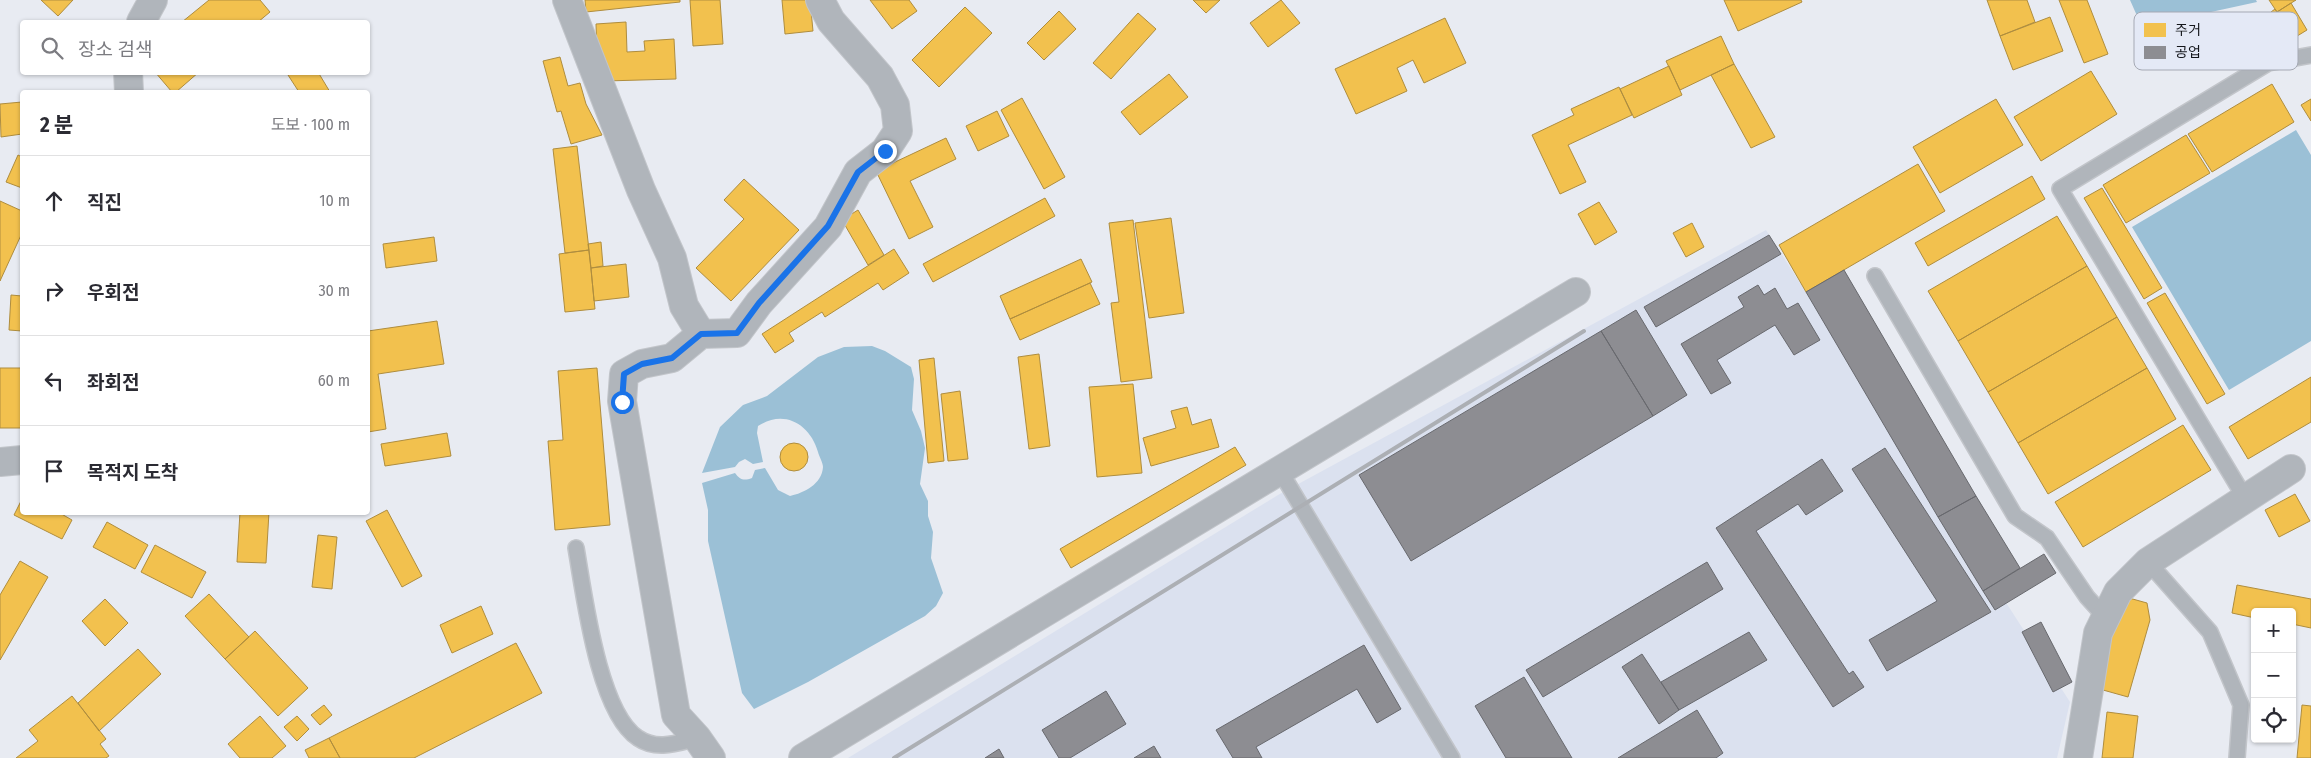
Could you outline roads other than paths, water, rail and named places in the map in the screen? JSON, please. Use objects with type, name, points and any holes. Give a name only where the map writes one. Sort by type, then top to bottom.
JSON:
[{"type":"street","points":[[142,20],[153,0]]},
{"type":"street","points":[[567,0],[641,190],[672,258],[684,306],[701,334]]},
{"type":"street","points":[[704,748],[676,716],[622,402],[624,374],[642,364],[672,358],[701,334],[737,333],[759,303],[828,226],[858,172],[885,151],[898,132],[895,105],[880,76],[831,21],[820,0]]},
{"type":"street","points":[[128,75],[128,90]]},
{"type":"street","points":[[802,758],[1056,602],[1280,471],[1576,292]]},
{"type":"street","points":[[0,462],[20,460]]},
{"type":"street","points":[[2078,758],[2098,634],[2118,592],[2148,562],[2291,469]]},
{"type":"lane","points":[[2298,57],[2311,55]]},
{"type":"lane","points":[[2245,498],[2060,190],[2257,70]]},
{"type":"lane","points":[[1875,276],[2015,516],[2047,538],[2087,597],[2106,618]]},
{"type":"lane","points":[[1280,471],[1452,758]]},
{"type":"lane","points":[[576,548],[593,643],[603,681],[623,725],[638,739],[662,746],[704,748]]},
{"type":"lane","points":[[2148,562],[2210,632],[2241,705],[2237,758]]},
{"type":"water","points":[[2130,0],[2256,0],[2257,2],[2211,12],[2135,12]]},
{"type":"water","points":[[2296,130],[2311,155],[2311,341],[2229,390],[2132,227]]},
{"type":"water","points":[[872,346],[885,351],[911,367],[914,379],[912,410],[921,431],[925,448],[920,484],[928,501],[928,516],[933,532],[931,558],[943,593],[936,606],[925,616],[808,682],[754,709],[742,693],[708,541],[708,510],[702,483],[735,473],[744,480],[749,479],[752,478],[755,470],[765,468],[778,490],[790,496],[801,493],[816,483],[822,473],[823,465],[814,442],[802,427],[786,419],[777,419],[758,426],[757,433],[763,462],[753,464],[745,459],[735,467],[702,473],[720,427],[743,405],[767,396],[818,357],[844,347]]},
{"type":"railway","points":[[894,758],[1584,331]]}]
